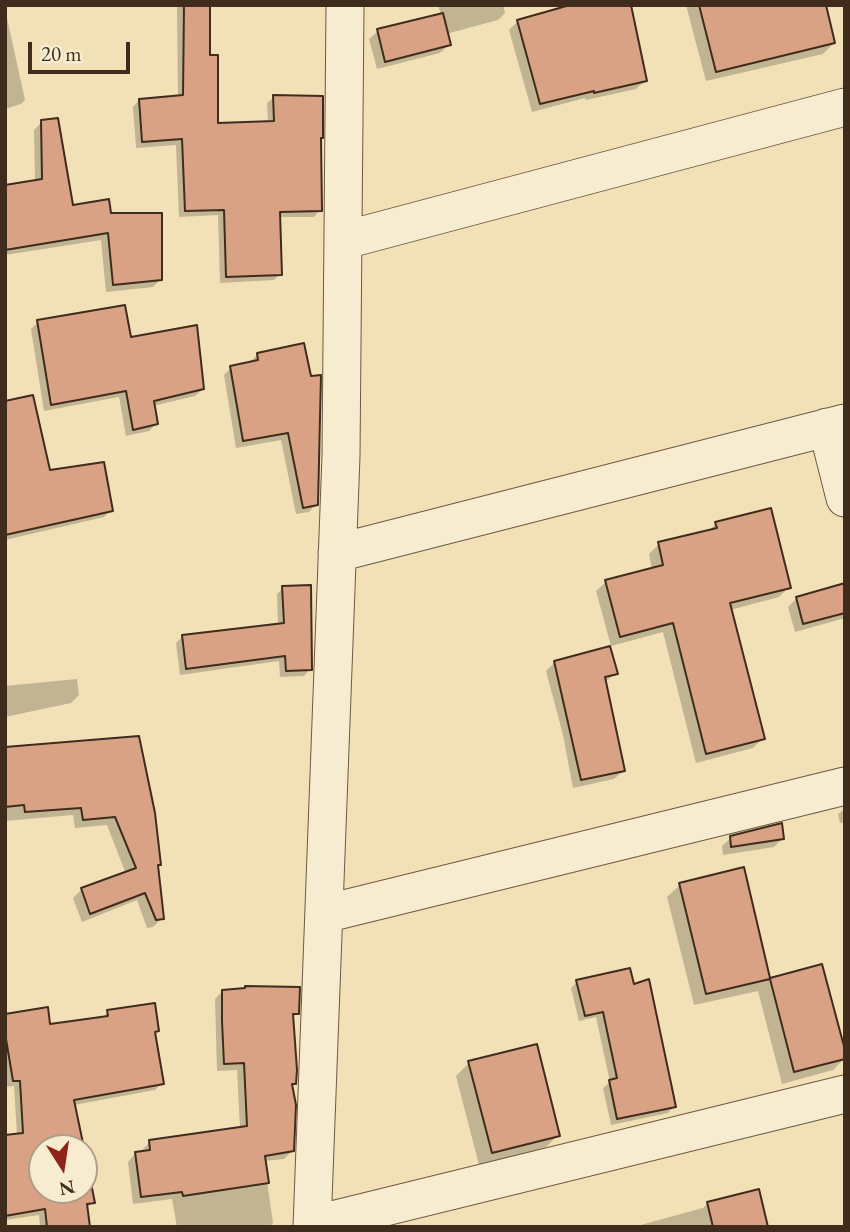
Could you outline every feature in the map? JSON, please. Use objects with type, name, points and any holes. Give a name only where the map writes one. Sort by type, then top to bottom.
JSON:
[{"type":"street","points":[[345,5],[345,240],[337,553],[312,1226],[845,1094]]},
{"type":"street","points":[[345,240],[845,107]]},
{"type":"street","points":[[337,553],[836,425],[845,498]]},
{"type":"street","points":[[324,914],[845,786]]},
{"type":"building","points":[[184,5],[210,5],[210,55],[218,55],[218,123],[274,121],[273,95],[323,96],[322,211],[280,212],[282,275],[226,277],[224,210],[185,211],[182,139],[142,142],[139,99],[183,95]]},
{"type":"building","points":[[570,5],[631,5],[647,81],[540,104],[517,20]]},
{"type":"building","points":[[699,5],[826,5],[835,43],[716,72]]},
{"type":"building","points":[[443,13],[451,45],[385,62],[377,29]]},
{"type":"building","points":[[58,118],[73,205],[109,199],[111,213],[162,213],[162,280],[113,285],[108,233],[5,250],[5,185],[42,179],[41,120]]},
{"type":"building","points":[[125,305],[131,337],[197,325],[204,389],[154,401],[158,424],[133,430],[126,391],[51,405],[37,320]]},
{"type":"building","points":[[304,343],[311,376],[321,375],[318,505],[303,508],[288,433],[243,441],[230,366],[258,360],[257,353]]},
{"type":"building","points":[[33,395],[50,470],[104,462],[113,511],[5,535],[5,401]]},
{"type":"building","points":[[771,508],[791,588],[730,603],[765,739],[706,754],[673,623],[620,637],[605,580],[663,565],[658,542],[717,528],[715,522]]},
{"type":"building","points":[[845,583],[845,613],[803,624],[796,597]]},
{"type":"building","points":[[311,585],[312,670],[286,671],[285,656],[186,669],[182,635],[284,623],[282,586]]},
{"type":"building","points":[[610,646],[618,674],[605,677],[625,771],[581,780],[554,661]]},
{"type":"building","points":[[139,736],[155,813],[161,865],[158,865],[164,919],[156,920],[145,893],[90,914],[81,888],[136,868],[115,817],[83,820],[81,808],[25,812],[24,805],[5,807],[5,747]]},
{"type":"building","points":[[782,823],[784,839],[731,847],[730,836]]},
{"type":"building","points":[[744,867],[770,978],[822,964],[845,1050],[845,1059],[794,1072],[770,979],[706,994],[679,883]]},
{"type":"building","points":[[630,968],[634,984],[649,979],[676,1107],[617,1119],[609,1080],[617,1078],[603,1012],[585,1016],[576,980]]},
{"type":"building","points":[[245,986],[300,987],[299,1014],[293,1014],[297,1070],[296,1084],[292,1084],[296,1105],[294,1151],[265,1156],[269,1183],[183,1196],[182,1192],[141,1197],[135,1152],[150,1150],[149,1140],[247,1126],[244,1063],[224,1064],[222,1021],[222,990]]},
{"type":"building","points":[[155,1003],[159,1031],[155,1032],[164,1084],[74,1100],[81,1134],[28,1134],[28,1204],[87,1204],[90,1227],[47,1227],[45,1209],[5,1216],[5,1135],[23,1133],[20,1081],[13,1081],[5,1033],[5,1014],[48,1007],[50,1024],[108,1016],[107,1010]]},
{"type":"building","points":[[537,1044],[560,1136],[492,1153],[468,1061]]},
{"type":"building","points":[[759,1189],[768,1227],[713,1227],[707,1202]]}]
